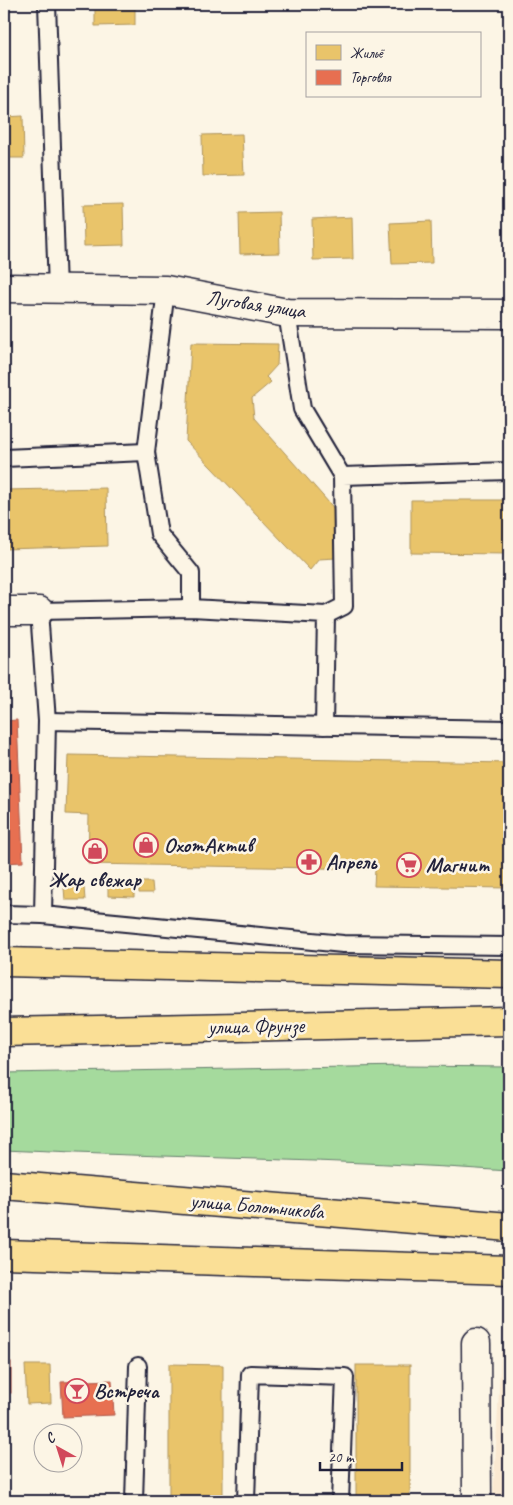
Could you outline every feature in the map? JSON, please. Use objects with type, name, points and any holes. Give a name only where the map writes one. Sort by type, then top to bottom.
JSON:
[{"type":"main road","points":[[4,962],[509,974]]},
{"type":"main road","name":"улица Фрунзе","points":[[4,1032],[509,1021]]},
{"type":"main road","name":"улица Болотникова","points":[[4,1185],[509,1227]]},
{"type":"main road","points":[[4,1254],[509,1270]]},
{"type":"street","name":"Луговая улица","points":[[4,288],[166,290],[287,313],[509,314]]},
{"type":"street","points":[[4,611],[39,611]]},
{"type":"street","points":[[476,1343],[477,1501]]},
{"type":"lane","points":[[47,4],[57,289]]},
{"type":"lane","points":[[166,290],[146,452],[159,534],[191,573],[191,608]]},
{"type":"lane","points":[[43,915],[48,721],[39,611],[191,608],[326,615],[344,606],[342,476],[302,409],[287,313]]},
{"type":"lane","points":[[4,458],[146,452]]},
{"type":"lane","points":[[342,476],[509,472]]},
{"type":"lane","points":[[324,726],[326,615]]},
{"type":"lane","points":[[48,721],[509,730]]},
{"type":"lane","points":[[4,914],[43,915],[343,944],[509,946]]},
{"type":"lane","points":[[134,1501],[138,1366]]},
{"type":"lane","points":[[246,1501],[250,1374],[345,1378],[340,1501]]},
{"type":"shaded area","points":[[501,1352],[509,1353],[509,1501],[493,1501]]},
{"type":"green space","points":[[406,1066],[509,1067],[509,1171],[383,1164],[4,1150],[4,1073]]},
{"type":"building: Жильё","points":[[95,4],[135,4],[135,25],[95,26]]},
{"type":"building: Жильё","points":[[23,116],[24,158],[4,158],[4,117]]},
{"type":"building: Жильё","points":[[242,134],[244,175],[203,176],[202,135]]},
{"type":"building: Жильё","points":[[123,204],[124,245],[84,246],[83,205]]},
{"type":"building: Жильё","points":[[279,212],[280,253],[240,254],[239,213]]},
{"type":"building: Жильё","points":[[352,217],[353,259],[313,260],[312,219]]},
{"type":"building: Жильё","points":[[431,221],[432,263],[392,264],[390,223]]},
{"type":"building: Жильё","points":[[191,343],[278,344],[277,365],[266,377],[271,382],[252,398],[254,418],[337,512],[336,558],[319,559],[310,570],[186,441]]},
{"type":"building: Жильё","points":[[106,488],[107,546],[4,549],[4,490]]},
{"type":"building: Жильё","points":[[411,500],[509,500],[509,554],[411,553]]},
{"type":"building: Жильё","points":[[68,755],[509,763],[509,888],[374,886],[375,869],[88,864],[89,815],[66,814]]},
{"type":"building: Жильё","points":[[108,882],[134,883],[134,897],[108,896]]},
{"type":"building: Жильё","points":[[139,882],[152,882],[153,893],[139,893]]},
{"type":"building: Жильё","points":[[84,887],[85,900],[65,900],[64,888]]},
{"type":"building: Жильё","points":[[169,1364],[223,1365],[223,1501],[169,1501]]},
{"type":"building: Жильё","points":[[25,1365],[50,1365],[51,1403],[27,1404]]},
{"type":"building: Жильё","points":[[356,1365],[410,1365],[410,1501],[356,1501]]},
{"type":"building: Торговля","points":[[17,720],[23,862],[4,863],[4,721]]},
{"type":"building: Торговля","points":[[4,1362],[11,1362],[11,1393],[4,1393]]},
{"type":"building: Торговля","points":[[112,1380],[114,1415],[63,1417],[61,1382]]},
{"type":"place","name":"ОхотАктив","points":[[146,845]]},
{"type":"place","name":"Жар свежар","points":[[95,851]]},
{"type":"place","name":"Апрель","points":[[309,862]]},
{"type":"place","name":"Магнит","points":[[409,865]]},
{"type":"place","name":"Встреча","points":[[77,1391]]}]
